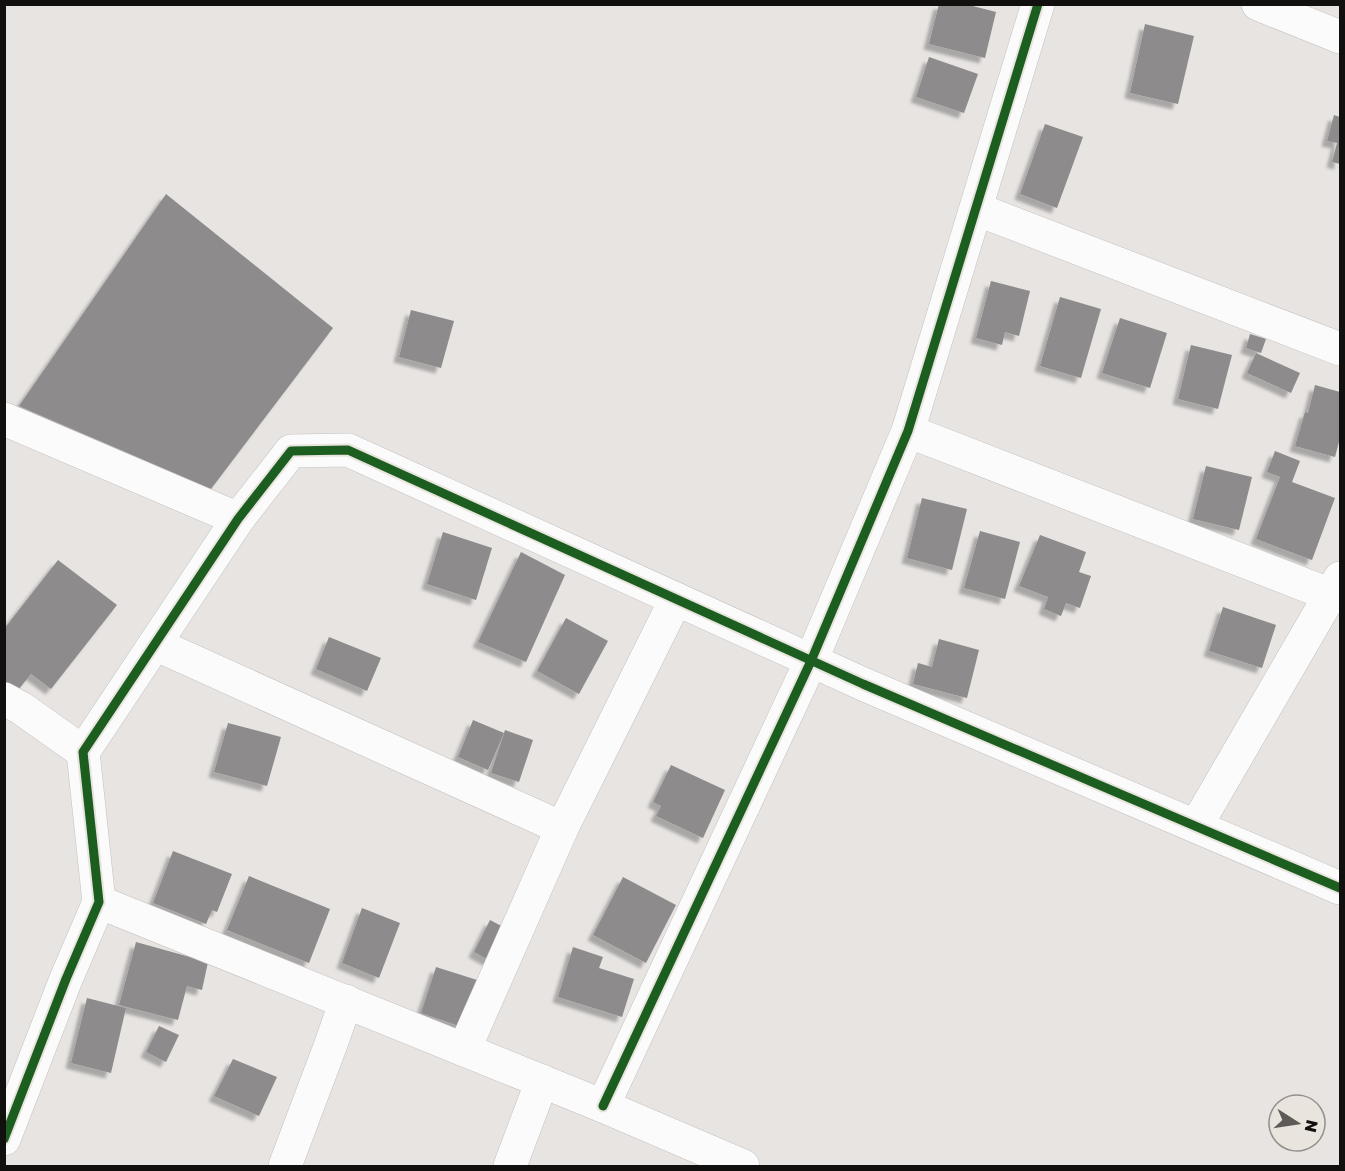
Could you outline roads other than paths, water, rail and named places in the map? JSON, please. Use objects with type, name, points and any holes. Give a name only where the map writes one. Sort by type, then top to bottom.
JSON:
[{"type":"street","points":[[603,1106],[811,661],[908,431],[1038,4]]},
{"type":"street","points":[[1258,4],[1339,33]]},
{"type":"street","points":[[976,209],[1341,349]]},
{"type":"street","points":[[4,419],[238,519]]},
{"type":"street","points":[[908,431],[1336,587],[1196,826]]},
{"type":"street","points":[[4,1139],[66,979],[99,902],[83,752],[238,519],[291,451],[348,450],[811,661],[1341,888]]},
{"type":"street","points":[[464,1050],[562,828],[676,599]]},
{"type":"street","points":[[155,644],[562,828]]},
{"type":"street","points":[[4,699],[21,708],[83,752]]},
{"type":"street","points":[[99,902],[603,1106],[743,1167]]},
{"type":"street","points":[[285,1167],[346,1001]]},
{"type":"street","points":[[510,1167],[542,1081]]}]
